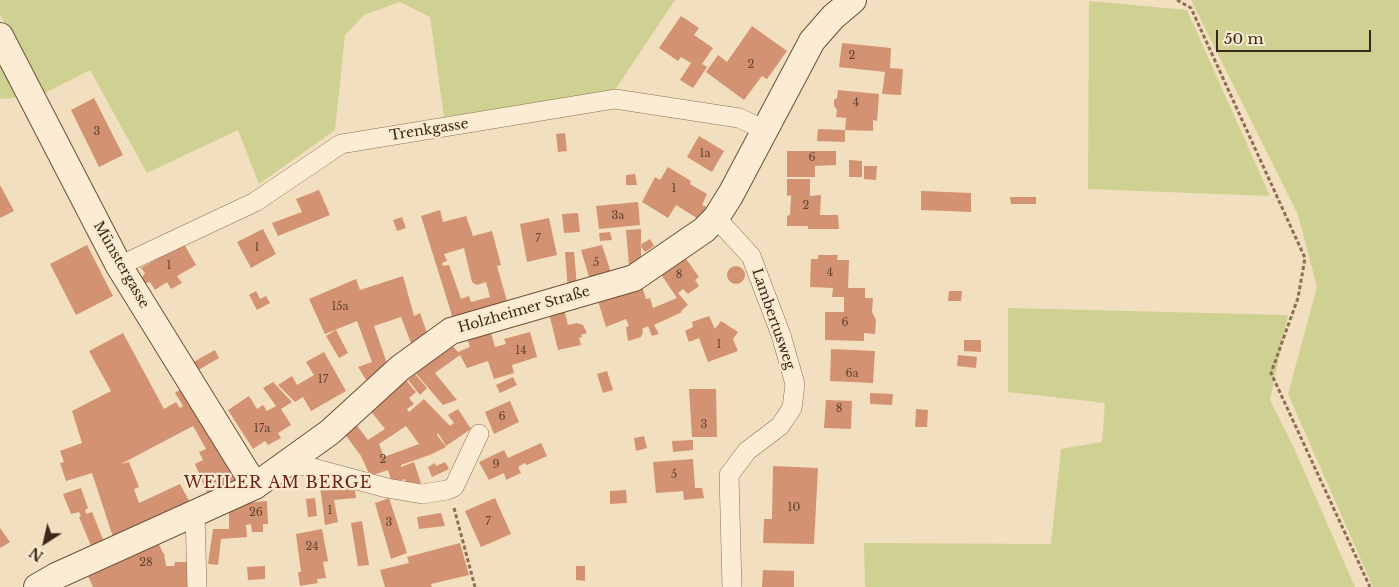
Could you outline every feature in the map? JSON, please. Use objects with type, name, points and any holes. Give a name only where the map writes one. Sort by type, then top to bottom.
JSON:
[{"type":"main road","name":"Holzheimer Straße","points":[[37,587],[56,576],[255,486],[330,432],[400,368],[451,331],[634,278],[704,230],[716,218],[812,41],[833,17],[853,0]]},
{"type":"main road","name":"Münstergasse","points":[[0,36],[119,266],[255,486]]},
{"type":"street","name":"Trenkgasse","points":[[119,266],[256,202],[341,144],[615,99],[739,118],[765,130]]},
{"type":"street","name":"Lambertusweg","points":[[716,218],[751,256],[781,335],[795,384],[792,408],[780,426],[747,450],[729,476],[732,587]]},
{"type":"street","points":[[290,462],[387,488],[422,494],[454,488],[479,434]]},
{"type":"street","points":[[195,514],[197,587]]},
{"type":"path","points":[[1177,0],[1191,8],[1305,258],[1298,298],[1271,374],[1370,587]]},
{"type":"path","points":[[447,490],[456,515],[475,587]]},
{"type":"green space","points":[[0,0],[675,0],[615,90],[444,117],[430,17],[400,2],[364,15],[345,35],[335,130],[259,184],[238,130],[147,173],[90,70],[39,96],[0,14]]},
{"type":"green space","points":[[1191,0],[1399,0],[1399,587],[1373,587],[1288,394],[1317,287],[1298,215]]},
{"type":"green space","points":[[1089,1],[1187,10],[1270,196],[1088,189]]},
{"type":"green space","points":[[0,53],[24,97],[0,99]]},
{"type":"green space","points":[[1008,308],[1288,315],[1270,400],[1294,448],[1355,587],[865,587],[864,543],[1051,544],[1061,449],[1102,442],[1105,403],[1008,392]]},
{"type":"building","points":[[681,16],[699,28],[694,35],[713,48],[702,64],[707,67],[693,88],[680,80],[691,63],[681,57],[678,61],[659,48]]},
{"type":"building","points":[[752,26],[787,51],[767,79],[762,76],[744,100],[706,72],[718,55],[727,62]]},
{"type":"building","points":[[842,43],[891,48],[890,68],[903,69],[901,95],[882,94],[885,72],[839,67]]},
{"type":"building","points":[[838,90],[879,94],[877,121],[873,120],[873,131],[845,130],[846,118],[836,117],[837,110],[834,106]]},
{"type":"building","points":[[94,98],[123,155],[99,167],[71,110]]},
{"type":"building","points":[[818,129],[845,130],[845,142],[817,141]]},
{"type":"building","points":[[565,133],[567,151],[558,152],[556,134]]},
{"type":"building","points":[[699,136],[724,151],[712,172],[687,157]]},
{"type":"building","points":[[787,151],[836,151],[836,165],[815,166],[815,177],[787,177]]},
{"type":"building","points":[[849,160],[862,161],[862,177],[849,177]]},
{"type":"building","points":[[864,166],[877,166],[876,180],[864,179]]},
{"type":"building","points":[[668,167],[691,181],[690,184],[707,194],[702,205],[707,207],[700,220],[676,205],[668,218],[642,202],[655,177],[660,180]]},
{"type":"building","points":[[635,174],[637,185],[626,185],[626,175]]},
{"type":"building","points":[[787,179],[810,179],[810,196],[821,195],[820,215],[838,215],[839,229],[808,229],[808,226],[787,226],[787,216],[790,215],[791,195],[787,196]]},
{"type":"building","points":[[0,185],[14,211],[0,218]]},
{"type":"building","points":[[319,190],[330,215],[278,236],[272,223],[302,212],[296,199]]},
{"type":"building","points":[[921,191],[971,193],[971,212],[921,210]]},
{"type":"building","points":[[1010,197],[1036,197],[1036,204],[1011,204]]},
{"type":"building","points":[[638,202],[640,225],[599,229],[596,206]]},
{"type":"building","points":[[440,210],[443,222],[466,216],[473,236],[492,231],[501,265],[497,266],[509,308],[454,322],[421,216]],"holes":[[[464,248],[472,282],[477,285],[486,282],[490,297],[471,302],[469,296],[461,299],[449,265],[443,266],[442,263],[447,261],[444,254]]]},
{"type":"building","points":[[578,213],[580,232],[564,233],[562,214]]},
{"type":"building","points":[[402,217],[406,228],[397,231],[393,220]]},
{"type":"building","points":[[549,218],[557,255],[527,262],[520,224]]},
{"type":"building","points":[[263,229],[276,254],[251,268],[237,242]]},
{"type":"building","points":[[641,229],[641,265],[629,266],[626,230]]},
{"type":"building","points":[[610,232],[612,240],[600,241],[599,233]]},
{"type":"building","points":[[650,239],[654,246],[645,252],[640,245]]},
{"type":"building","points":[[184,244],[196,265],[177,276],[182,283],[171,289],[167,282],[155,290],[150,282],[143,284],[141,279],[145,273],[141,268]]},
{"type":"building","points":[[87,245],[113,296],[76,315],[50,264]]},
{"type":"building","points":[[602,245],[612,276],[591,283],[581,250]]},
{"type":"building","points":[[565,252],[574,252],[577,287],[568,290]]},
{"type":"building","points":[[818,255],[838,255],[837,260],[849,260],[848,288],[865,288],[865,298],[873,298],[872,312],[876,320],[875,334],[864,333],[864,341],[825,340],[825,312],[844,312],[844,297],[832,297],[833,288],[810,287],[811,259],[818,259]]},
{"type":"building","points":[[684,256],[699,277],[695,280],[699,286],[688,294],[683,289],[678,293],[688,305],[682,312],[654,325],[659,334],[652,336],[648,326],[642,329],[641,337],[628,341],[626,327],[629,326],[626,319],[606,327],[598,301],[642,286],[646,299],[650,298],[653,308],[677,298],[660,273]]},
{"type":"building","points":[[732,266],[740,266],[745,271],[743,282],[732,284],[727,279],[727,271]]},
{"type":"building","points":[[403,276],[414,316],[420,313],[428,336],[411,343],[401,317],[374,326],[389,369],[367,381],[358,367],[372,362],[357,321],[325,334],[309,299],[356,279],[360,290]]},
{"type":"building","points":[[256,291],[260,299],[266,296],[270,303],[257,310],[249,295]]},
{"type":"building","points":[[949,291],[962,291],[961,301],[948,301]]},
{"type":"building","points":[[564,309],[568,325],[577,323],[583,325],[587,333],[579,338],[581,345],[558,350],[549,313]]},
{"type":"building","points":[[709,316],[715,329],[721,321],[738,332],[733,339],[738,351],[708,362],[699,338],[689,342],[685,331],[693,327],[692,322]]},
{"type":"building","points":[[490,329],[495,347],[506,344],[504,339],[530,332],[537,357],[512,365],[514,373],[494,379],[488,361],[467,368],[460,355],[435,373],[457,400],[443,405],[413,370],[451,344],[458,352],[470,347],[467,338]]},
{"type":"building","points":[[336,330],[348,353],[339,358],[326,336]]},
{"type":"building","points":[[123,333],[164,409],[176,402],[180,408],[183,406],[175,393],[186,386],[223,451],[238,483],[209,497],[195,464],[203,460],[199,452],[206,449],[193,426],[121,464],[129,462],[139,487],[134,489],[139,503],[180,484],[191,504],[113,537],[92,473],[66,481],[60,463],[64,462],[60,451],[82,443],[72,411],[111,391],[89,351]]},
{"type":"building","points":[[964,340],[981,340],[981,352],[964,351]]},
{"type":"building","points":[[831,349],[875,351],[873,383],[830,381]]},
{"type":"building","points":[[215,350],[219,358],[195,372],[190,364]]},
{"type":"building","points":[[324,352],[346,391],[311,411],[303,397],[295,402],[278,385],[292,376],[297,385],[314,375],[306,362]]},
{"type":"building","points":[[958,355],[977,357],[976,368],[957,366]]},
{"type":"building","points":[[607,371],[613,390],[603,393],[597,374]]},
{"type":"building","points":[[415,374],[427,388],[420,395],[408,380]]},
{"type":"building","points":[[513,377],[517,385],[500,393],[496,385]]},
{"type":"building","points":[[405,379],[416,392],[409,398],[414,404],[407,409],[409,412],[424,399],[450,426],[454,423],[448,415],[458,409],[471,429],[446,446],[438,433],[437,435],[446,447],[401,465],[401,467],[414,462],[421,483],[407,487],[405,479],[392,483],[388,470],[370,476],[361,456],[344,433],[355,423],[368,440],[385,429],[370,410]],"holes":[[[406,426],[419,444],[384,457],[379,444]]]},
{"type":"building","points":[[273,382],[292,402],[281,409],[291,425],[278,433],[281,438],[268,445],[265,441],[253,449],[228,410],[249,396],[257,409],[263,405],[267,411],[276,406],[263,388]]},
{"type":"building","points":[[689,389],[716,389],[717,437],[692,437]]},
{"type":"building","points":[[870,393],[893,394],[892,405],[870,404]]},
{"type":"building","points":[[826,400],[852,401],[851,429],[824,428]]},
{"type":"building","points":[[510,401],[519,422],[494,434],[485,412]]},
{"type":"building","points":[[916,409],[928,410],[927,427],[915,427]]},
{"type":"building","points":[[644,436],[647,448],[636,451],[634,438]]},
{"type":"building","points":[[693,440],[693,450],[673,452],[672,441]]},
{"type":"building","points":[[541,443],[547,456],[518,467],[521,473],[506,480],[504,473],[489,480],[479,462],[504,450],[508,458]]},
{"type":"building","points":[[693,459],[695,488],[702,488],[704,498],[684,500],[683,491],[656,493],[653,462]]},
{"type":"building","points":[[445,462],[449,469],[432,477],[428,467],[435,463],[436,466]]},
{"type":"building","points":[[773,466],[818,468],[814,544],[763,543],[764,519],[772,519]]},
{"type":"building","points":[[354,484],[356,498],[334,500],[338,522],[325,525],[320,486]]},
{"type":"building","points":[[81,488],[88,508],[85,510],[86,514],[92,512],[104,542],[91,546],[79,517],[81,516],[79,512],[71,514],[63,494]]},
{"type":"building","points":[[626,490],[627,503],[610,504],[610,491]]},
{"type":"building","points":[[315,498],[317,516],[308,517],[306,499]]},
{"type":"building","points":[[389,498],[407,553],[391,559],[375,503]]},
{"type":"building","points":[[495,498],[511,534],[481,547],[465,511]]},
{"type":"building","points":[[267,501],[268,524],[263,524],[263,532],[252,532],[251,524],[246,525],[247,537],[221,539],[218,565],[208,564],[213,529],[229,529],[229,510],[244,503]]},
{"type":"building","points":[[441,513],[445,526],[419,529],[417,517]]},
{"type":"building","points":[[362,521],[369,565],[358,566],[351,523]]},
{"type":"building","points":[[0,528],[10,542],[0,548]]},
{"type":"building","points":[[322,529],[328,561],[323,562],[326,578],[317,579],[318,583],[300,586],[298,572],[301,572],[296,534]]},
{"type":"building","points":[[460,543],[469,575],[431,584],[432,587],[385,587],[380,570],[409,563],[407,557]]},
{"type":"building","points":[[159,544],[164,553],[166,566],[174,566],[175,562],[188,562],[188,587],[93,587],[88,576]]},
{"type":"building","points":[[265,566],[265,579],[248,580],[247,567]]},
{"type":"building","points":[[576,566],[585,566],[585,581],[576,580]]},
{"type":"building","points":[[763,570],[794,571],[794,587],[762,587]]},
{"type":"district","name":"WEILER AM BERGE","points":[[278,483]]}]
